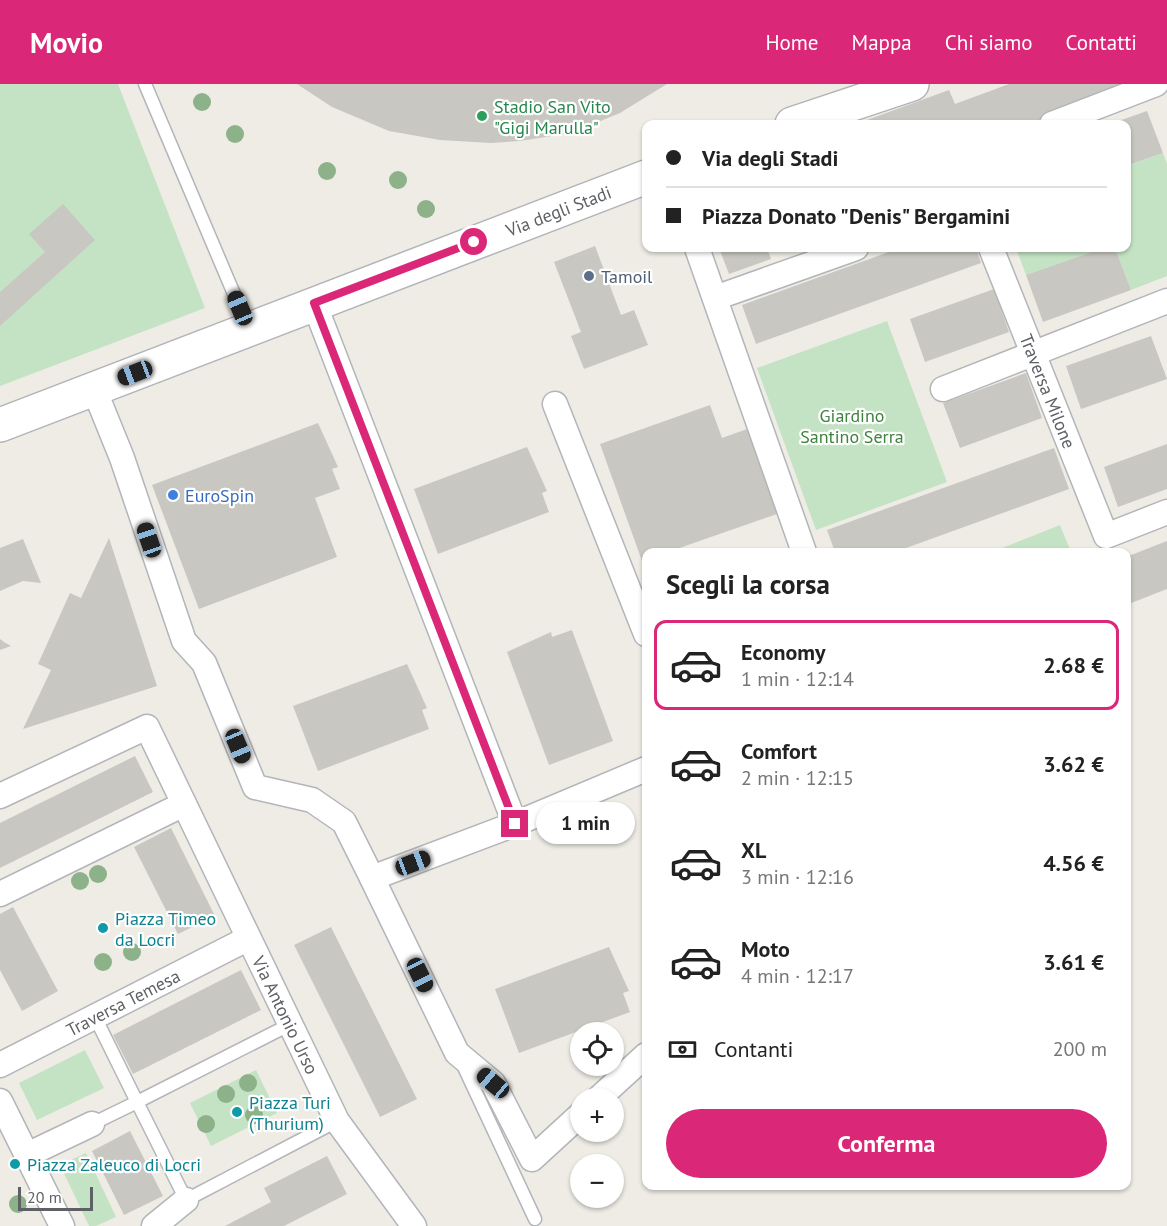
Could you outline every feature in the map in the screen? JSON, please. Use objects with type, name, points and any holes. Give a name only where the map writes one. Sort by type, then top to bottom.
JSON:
[{"type":"street","points":[[786,120],[854,84]]},
{"type":"street","points":[[804,120],[912,84]]},
{"type":"street","points":[[1062,120],[1156,84]]},
{"type":"street","name":"Via degli Stadi","points":[[0,425],[642,179]]},
{"type":"street","points":[[698,252],[803,548]]},
{"type":"street","points":[[715,298],[800,257],[831,252]]},
{"type":"street","name":"Traversa Milone","points":[[993,252],[1106,536],[1167,512]]},
{"type":"street","points":[[943,388],[1167,301]]},
{"type":"street","points":[[314,303],[515,824]]},
{"type":"street","points":[[94,388],[122,459],[184,641],[204,663],[255,787],[312,800],[345,822],[458,1053],[493,1083],[532,1159],[570,1124]]},
{"type":"street","points":[[555,404],[642,624]]},
{"type":"street","name":"Via Antonio Urso","points":[[0,796],[147,727],[337,1121],[408,1217]]},
{"type":"street","points":[[372,878],[515,824],[642,771]]},
{"type":"street","points":[[0,894],[184,804]]},
{"type":"street","name":"Traversa Temesa","points":[[0,1065],[248,939]]},
{"type":"street","points":[[610,1088],[642,1059]]},
{"type":"street","points":[[0,1101],[62,1226]]},
{"type":"street","points":[[27,1155],[92,1124]]},
{"type":"street","points":[[154,1226],[186,1200]]},
{"type":"lane","points":[[145,84],[248,328]]},
{"type":"lane","points":[[95,1017],[186,1200],[337,1121]]},
{"type":"lane","points":[[92,1124],[289,1025]]},
{"type":"lane","points":[[458,1053],[535,1219]]},
{"type":"green space","points":[[0,84],[118,84],[205,308],[0,386]]},
{"type":"green space","points":[[1163,153],[1167,164],[1167,276],[1131,290],[1117,252],[1131,252],[1131,165]]},
{"type":"green space","points":[[1017,252],[1092,252],[1026,275]]},
{"type":"green space","name":"Giardino Santino Serra","points":[[887,321],[947,482],[816,530],[757,368]]},
{"type":"green space","points":[[1060,525],[1069,548],[1002,548]]},
{"type":"green space","points":[[85,1050],[104,1088],[37,1120],[19,1083]]},
{"type":"green space","points":[[256,1070],[277,1113],[211,1146],[190,1103]]},
{"type":"green space","points":[[86,1153],[116,1217],[96,1226],[89,1226],[60,1165]]},
{"type":"building","name":"Stadio San Vito \"Gigi Marulla\"","points":[[297,84],[667,84],[620,113],[571,133],[491,143],[440,140],[389,131],[332,107]]},
{"type":"building","points":[[1009,84],[1129,84],[1130,89],[1044,120],[867,120],[949,90],[955,104]]},
{"type":"building","points":[[1147,111],[1163,153],[1131,164],[1131,120],[1121,120]]},
{"type":"building","points":[[63,204],[95,240],[0,326],[0,292],[45,252],[29,234]]},
{"type":"building","points":[[595,246],[621,315],[634,310],[648,345],[584,369],[571,336],[581,332],[554,262]]},
{"type":"building","points":[[721,252],[768,252],[771,259],[729,274]]},
{"type":"building","points":[[889,252],[977,252],[981,263],[756,344],[742,305]]},
{"type":"building","points":[[1092,252],[1117,252],[1131,290],[1043,322],[1026,275]]},
{"type":"building","points":[[994,289],[1009,332],[925,362],[910,319]]},
{"type":"building","points":[[1151,336],[1167,379],[1081,409],[1066,366]]},
{"type":"building","points":[[1026,373],[1042,418],[960,448],[943,403]]},
{"type":"building","points":[[710,405],[722,438],[750,428],[780,513],[679,548],[642,548],[642,561],[600,444]]},
{"type":"building","points":[[318,423],[338,467],[332,469],[340,489],[315,498],[337,557],[199,609],[152,485]]},
{"type":"building","points":[[1167,444],[1167,489],[1118,507],[1104,467]]},
{"type":"building","points":[[527,447],[547,491],[542,493],[549,512],[438,554],[414,489]]},
{"type":"building","points":[[1054,448],[1069,489],[906,548],[834,548],[827,530]]},
{"type":"building","points":[[109,538],[157,686],[23,729],[51,670],[38,664],[70,593],[81,598]]},
{"type":"building","points":[[23,539],[41,583],[23,581],[0,591],[0,548]]},
{"type":"building","points":[[1167,541],[1167,589],[1131,603],[1131,555]]},
{"type":"building","points":[[572,630],[613,741],[549,765],[507,652],[551,632],[552,637]]},
{"type":"building","points":[[0,639],[4,642],[11,646],[0,650]]},
{"type":"building","points":[[407,664],[427,708],[422,710],[429,729],[318,771],[293,706]]},
{"type":"building","points":[[135,756],[153,792],[0,868],[0,823]]},
{"type":"building","points":[[171,828],[215,916],[178,934],[134,847]]},
{"type":"building","points":[[13,907],[58,991],[22,1011],[0,970],[0,914]]},
{"type":"building","points":[[331,927],[417,1099],[380,1117],[294,945]]},
{"type":"building","points":[[609,947],[629,991],[623,993],[630,1012],[603,1022],[570,1022],[570,1034],[519,1053],[495,989]]},
{"type":"building","points":[[241,970],[261,1010],[133,1074],[113,1035]]},
{"type":"building","points":[[130,1131],[163,1196],[124,1215],[92,1151]]},
{"type":"building","points":[[327,1156],[347,1194],[284,1226],[225,1226],[271,1202],[264,1188]]},
{"type":"place","name":"Stadio San Vito \"Gigi Marulla\"","points":[[482,116]]},
{"type":"place","name":"Tamoil","points":[[589,276]]},
{"type":"place","name":"EuroSpin","points":[[173,495]]},
{"type":"place","name":"Piazza Timeo da Locri","points":[[103,928]]},
{"type":"place","name":"Piazza Turi (Thurium)","points":[[237,1112]]},
{"type":"place","name":"Piazza Zaleuco di Locri","points":[[15,1164]]},
{"type":"route","points":[[474,242],[314,303],[515,824]]}]
